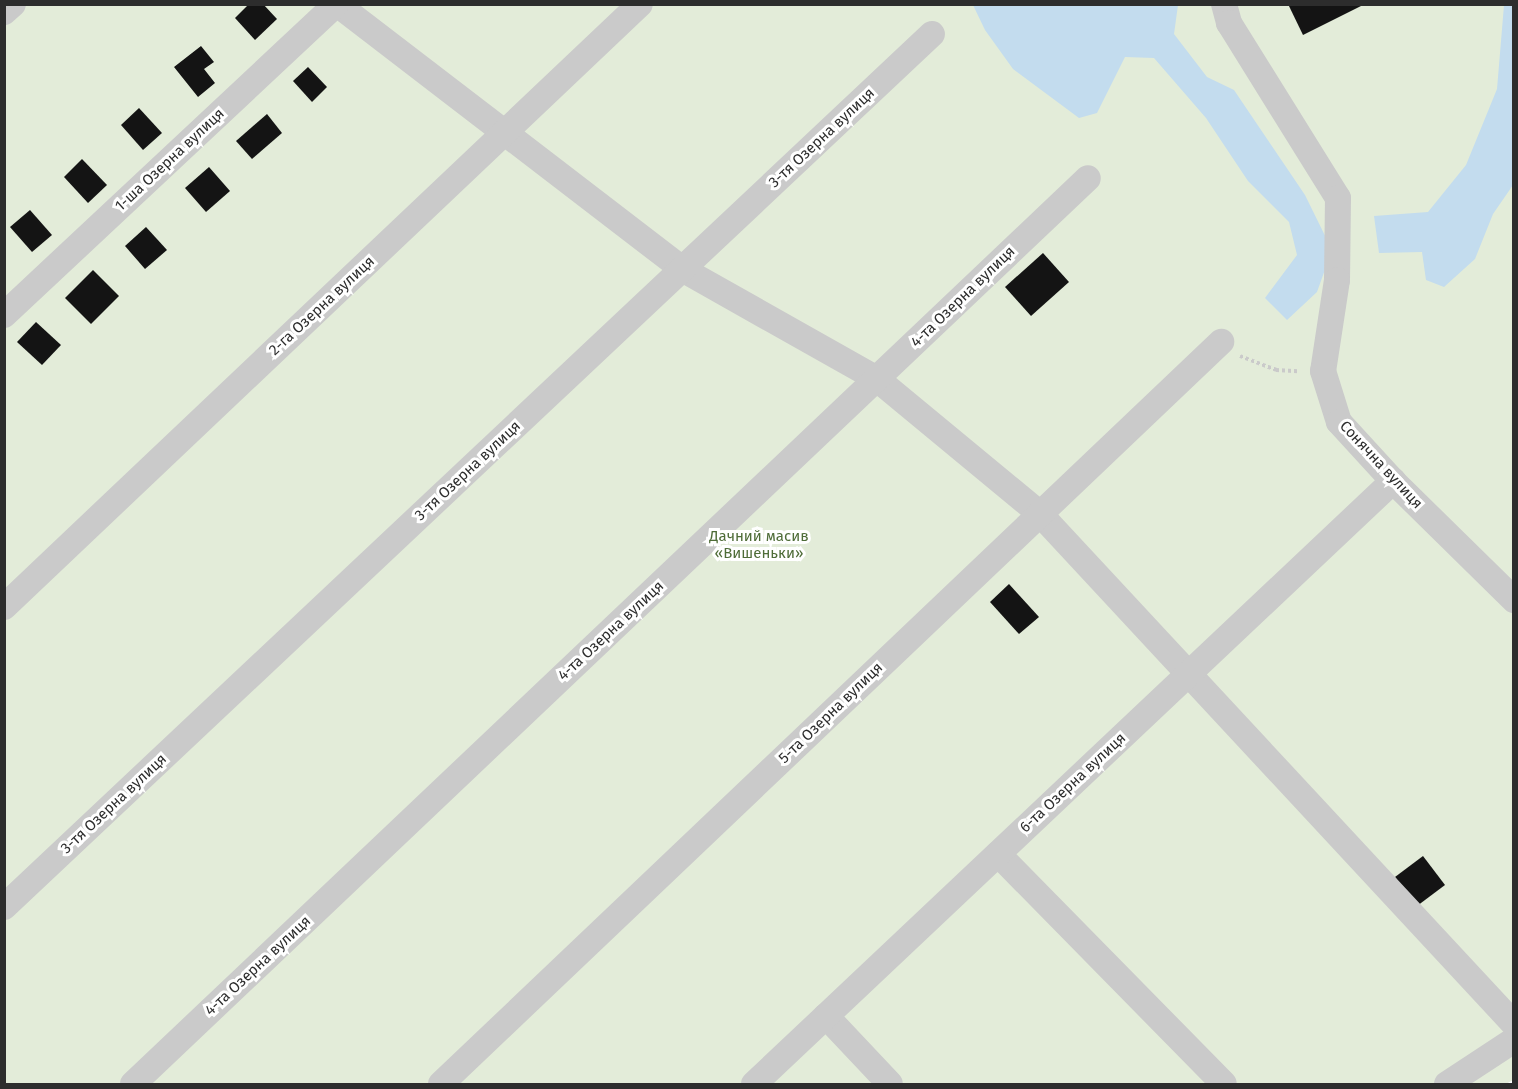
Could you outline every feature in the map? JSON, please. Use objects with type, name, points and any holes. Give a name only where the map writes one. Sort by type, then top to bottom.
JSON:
[{"type":"street","points":[[4,12],[13,4]]},
{"type":"street","points":[[336,4],[682,269],[877,379],[1040,514],[1514,1024]]},
{"type":"street","name":"1-ша Озерна вулиця","points":[[4,315],[336,4]]},
{"type":"street","name":"2-га Озерна вулиця","points":[[4,607],[640,4]]},
{"type":"street","name":"Сонячна вулиця","points":[[1224,4],[1229,23],[1338,198],[1336,280],[1323,371],[1339,422],[1393,482],[1514,600]]},
{"type":"street","name":"3-тя Озерна вулиця","points":[[4,907],[932,34]]},
{"type":"street","name":"4-та Озерна вулиця","points":[[133,1084],[1088,178]]},
{"type":"street","name":"5-та Озерна вулиця","points":[[441,1084],[1221,342]]},
{"type":"street","name":"6-та Озерна вулиця","points":[[754,1084],[1393,482]]},
{"type":"street","points":[[998,854],[1224,1084]]},
{"type":"street","points":[[826,1016],[890,1084]]},
{"type":"street","points":[[1447,1084],[1514,1040]]},
{"type":"path","points":[[1221,342],[1240,356],[1276,370],[1323,371]]},
{"type":"green space","name":"Дачний масив «Вишеньки»","points":[[5,5],[1513,5],[1513,1080],[1506,1084],[5,1084]]},
{"type":"water","points":[[973,5],[1178,5],[1174,34],[1207,77],[1234,90],[1305,195],[1332,250],[1317,292],[1287,320],[1265,298],[1297,255],[1289,222],[1248,181],[1206,118],[1154,58],[1125,57],[1097,113],[1079,118],[1013,69],[985,30]]},
{"type":"water","points":[[1504,5],[1513,5],[1513,185],[1493,214],[1475,259],[1444,287],[1426,280],[1422,252],[1379,253],[1374,216],[1428,212],[1466,165],[1497,89]]},
{"type":"building","points":[[249,4],[263,4],[277,19],[255,40],[235,18]]},
{"type":"building","points":[[1288,4],[1365,4],[1303,35]]},
{"type":"building","points":[[201,46],[214,62],[204,69],[215,83],[198,97],[174,67]]},
{"type":"building","points":[[308,67],[327,87],[312,102],[293,81]]},
{"type":"building","points":[[139,108],[162,133],[143,150],[121,125]]},
{"type":"building","points":[[267,114],[282,133],[252,159],[236,141]]},
{"type":"building","points":[[82,159],[107,185],[88,203],[64,177]]},
{"type":"building","points":[[209,167],[230,191],[206,212],[185,188]]},
{"type":"building","points":[[30,210],[52,235],[32,252],[10,227]]},
{"type":"building","points":[[146,227],[167,250],[145,269],[125,246]]},
{"type":"building","points":[[1043,253],[1069,282],[1031,316],[1005,287]]},
{"type":"building","points":[[93,270],[119,296],[91,324],[65,298]]},
{"type":"building","points":[[36,322],[61,345],[42,365],[17,342]]},
{"type":"building","points":[[1009,584],[1039,617],[1019,634],[990,602]]},
{"type":"building","points":[[1423,856],[1445,885],[1417,906],[1395,877]]}]
